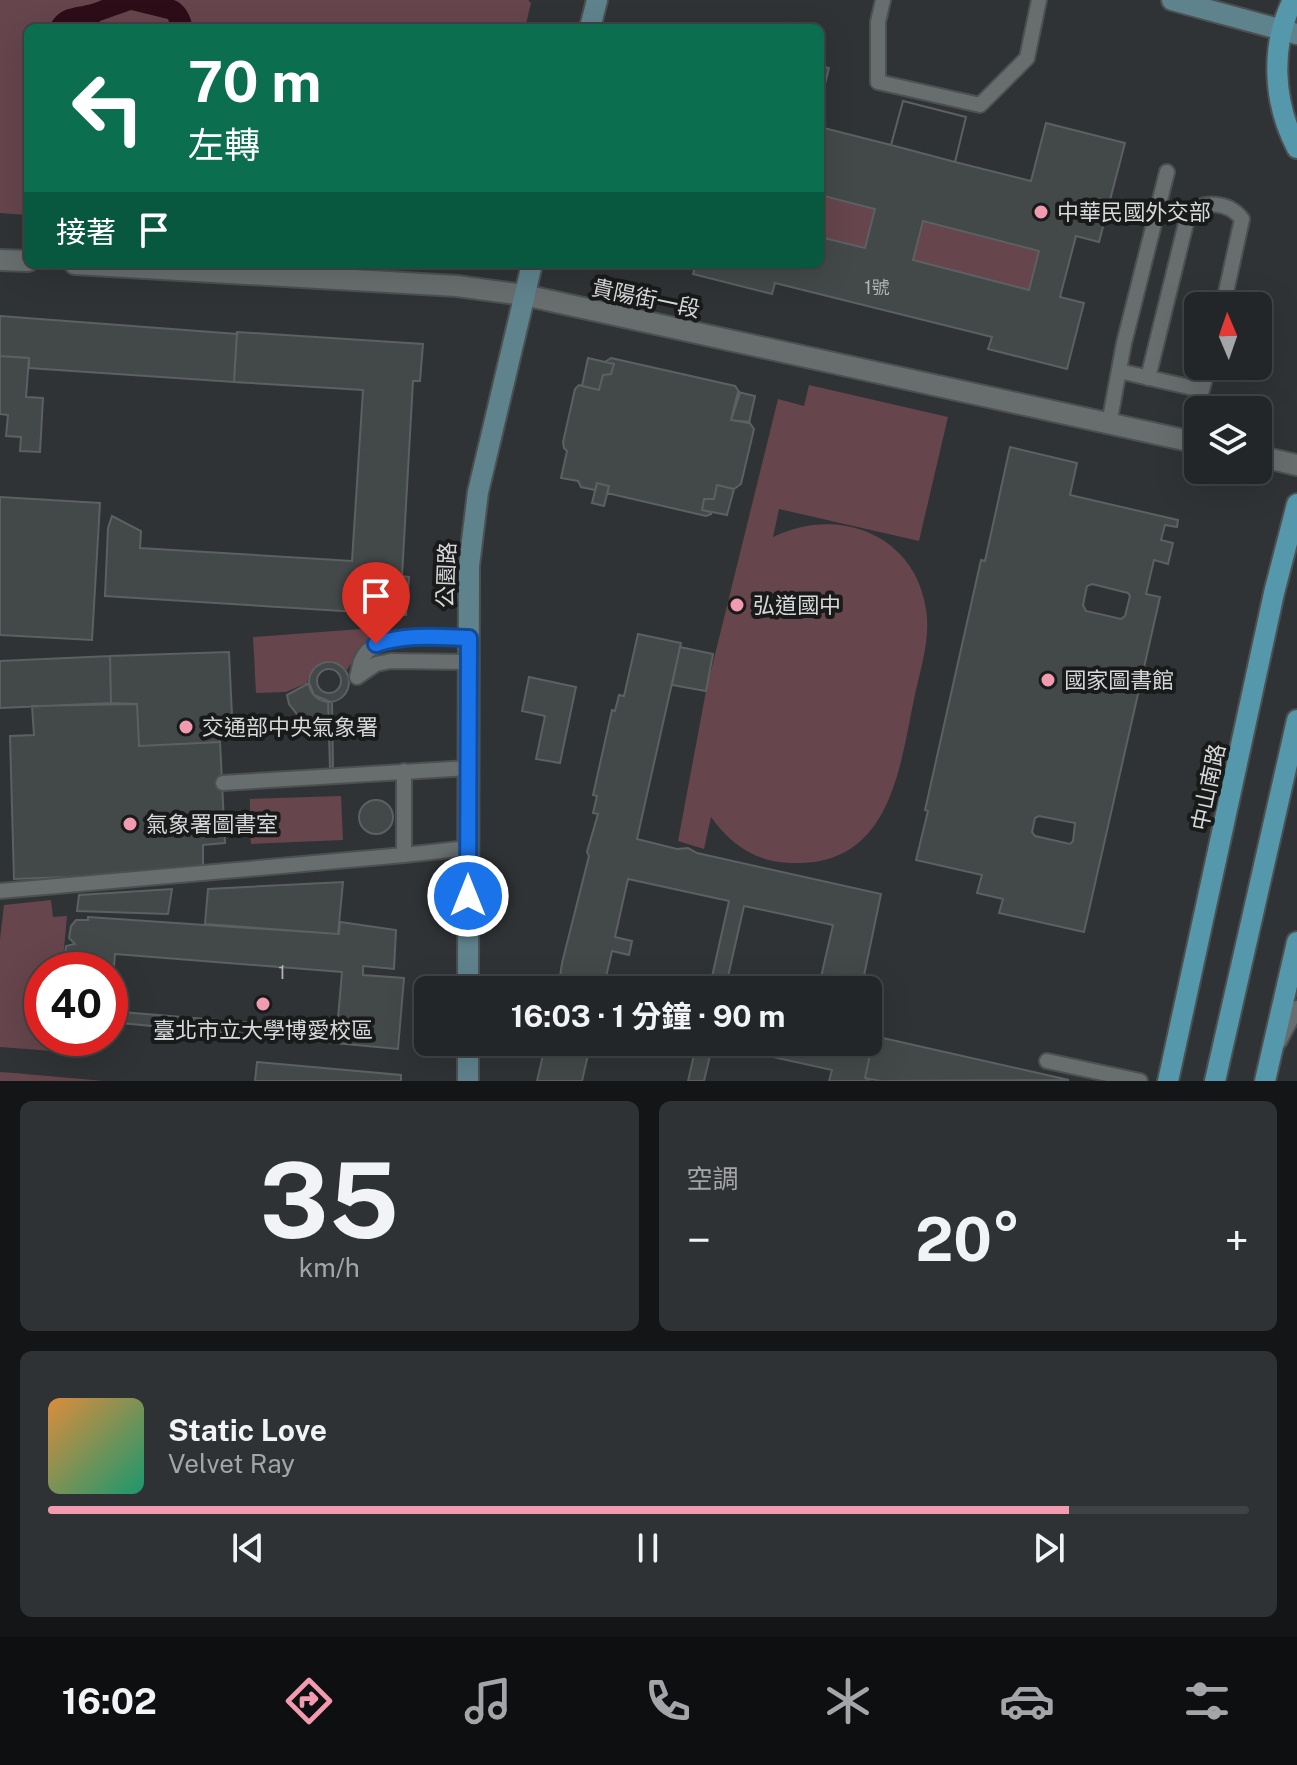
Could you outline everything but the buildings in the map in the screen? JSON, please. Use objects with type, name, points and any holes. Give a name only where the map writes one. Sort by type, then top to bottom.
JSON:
[{"type":"main road","points":[[1293,0],[1289,32],[1277,60],[1282,112],[1297,148]]},
{"type":"main road","name":"中山南路","points":[[1168,1081],[1274,593],[1297,504]]},
{"type":"main road","points":[[1215,1081],[1297,720]]},
{"type":"main road","points":[[1268,1071],[1297,942]]},
{"type":"street","points":[[591,24],[597,0]]},
{"type":"street","points":[[1172,0],[1289,32]]},
{"type":"street","points":[[0,260],[24,261]]},
{"type":"street","name":"貴陽街一段","points":[[144,268],[457,286],[524,295],[1184,440]]},
{"type":"street","name":"公園路","points":[[468,976],[469,566],[472,531],[478,492],[531,268]]},
{"type":"street","points":[[1272,459],[1297,465]]},
{"type":"street","points":[[468,1056],[468,1081]]},
{"type":"lane","points":[[883,0],[878,22],[878,82],[980,105],[1027,58],[1039,0]]},
{"type":"lane","points":[[1109,424],[1167,172]]},
{"type":"lane","points":[[1148,378],[1188,215],[1197,205],[1208,203],[1236,210],[1242,219],[1226,292]]},
{"type":"lane","points":[[1119,371],[1202,390],[1204,380]]},
{"type":"lane","points":[[469,638],[415,636],[376,644],[362,657],[357,677],[376,664],[391,661],[469,662]]},
{"type":"lane","points":[[223,783],[468,768]]},
{"type":"lane","points":[[404,771],[404,855]]},
{"type":"lane","points":[[0,891],[468,848]]},
{"type":"lane","points":[[1268,1071],[1297,1008]]},
{"type":"lane","points":[[1047,1061],[1140,1081]]},
{"type":"shaded area","points":[[0,0],[528,0],[531,3],[526,24],[24,24],[24,215],[0,213]]},
{"type":"shaded area","points":[[102,0],[174,0],[187,11],[192,24],[170,24],[168,19],[131,10],[99,24],[51,24],[64,11]]},
{"type":"shaded area","points":[[824,196],[875,209],[865,248],[824,238]]},
{"type":"shaded area","points":[[923,221],[1039,251],[1029,290],[913,260]]},
{"type":"shaded area","points":[[809,385],[948,417],[919,541],[779,509],[773,537],[798,528],[823,524],[847,526],[870,533],[890,545],[907,562],[919,583],[927,620],[924,654],[902,756],[884,810],[869,832],[849,849],[824,860],[791,863],[767,859],[745,850],[727,836],[711,817],[704,849],[678,841],[706,691],[778,399],[804,406]]},
{"type":"shaded area","points":[[388,627],[388,632],[361,646],[347,670],[334,663],[322,663],[313,670],[307,683],[286,692],[256,693],[253,637]]},
{"type":"shaded area","points":[[341,796],[343,840],[251,844],[250,832],[246,832],[245,811],[250,811],[250,799]]},
{"type":"shaded area","points":[[51,900],[53,917],[67,916],[64,952],[24,952],[24,1049],[0,1047],[0,939],[4,905]]},
{"type":"shaded area","points":[[0,1072],[14,1073],[104,1081],[0,1081]]},
{"type":"place","name":"中華民國外交部","points":[[1041,212]]},
{"type":"place","name":"弘道國中","points":[[737,605]]},
{"type":"place","name":"國家圖書館","points":[[1048,680]]},
{"type":"place","name":"交通部中央氣象署","points":[[186,727]]},
{"type":"place","name":"氣象署圖書室","points":[[130,824]]},
{"type":"place","name":"臺北市立大學博愛校區","points":[[263,1004]]},
{"type":"route","points":[[376,644],[415,636],[469,638],[468,896]]}]
